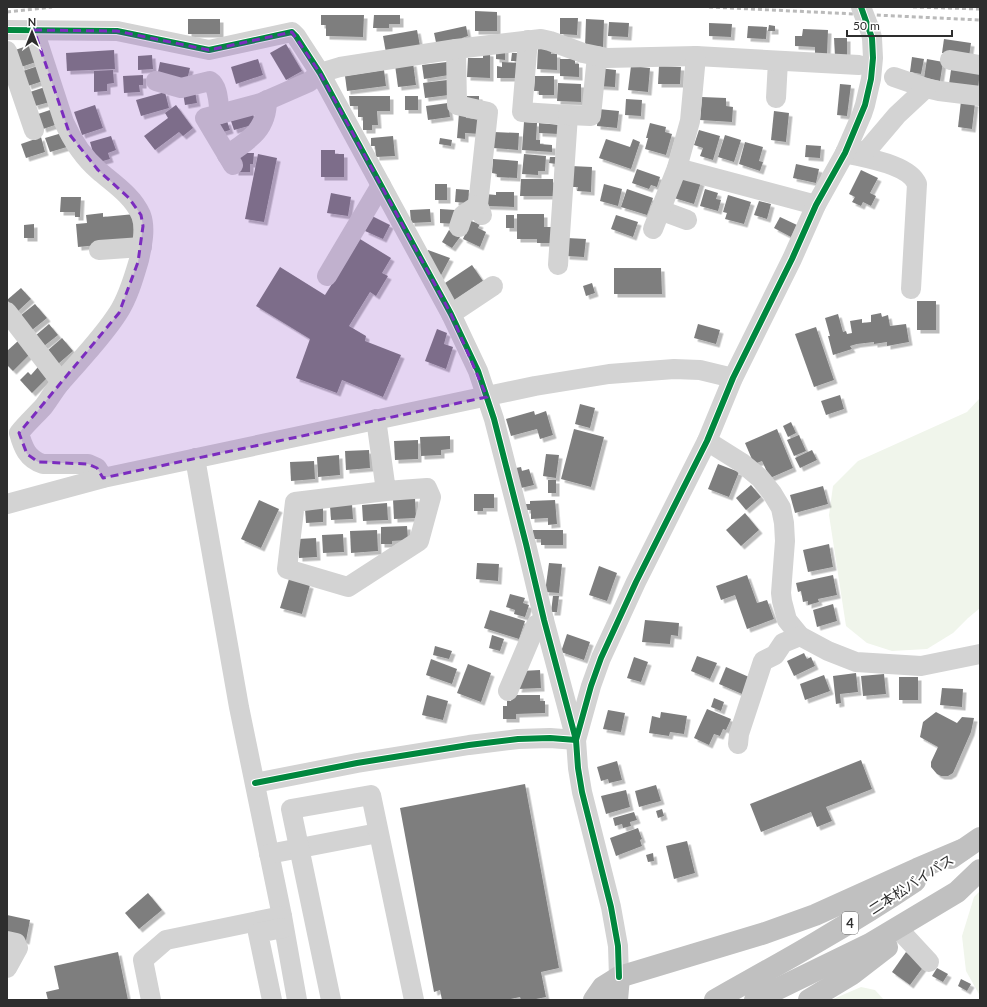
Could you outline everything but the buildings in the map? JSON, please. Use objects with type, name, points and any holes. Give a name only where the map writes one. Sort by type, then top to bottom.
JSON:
[{"type":"highway","name":"二本松バイパス","points":[[715,1000],[777,966],[874,909],[980,838]]},
{"type":"highway","points":[[594,1000],[603,987],[619,977],[765,933],[815,915],[962,850]]},
{"type":"highway","name":"二本松バイパス","points":[[755,1000],[870,944],[957,892],[980,870]]},
{"type":"highway","points":[[809,1000],[852,974],[957,892]]},
{"type":"highway","points":[[617,1000],[619,977]]},
{"type":"street","points":[[576,740],[591,686],[601,658],[636,582],[707,441],[733,378],[789,266],[816,205],[845,153],[866,105],[873,58],[872,38],[861,7]]},
{"type":"street","points":[[7,30],[117,31],[209,50],[292,32],[320,73],[451,314],[478,371],[487,397],[576,740],[578,768],[582,792],[611,907],[618,946],[619,977]]},
{"type":"street","points":[[34,30],[64,122],[70,135],[87,159],[114,183],[136,207],[141,215],[143,226],[142,247],[125,300],[119,313],[88,352],[61,382],[43,406],[13,427],[27,454],[38,462],[43,464],[88,464],[97,468],[103,478]]},
{"type":"street","points":[[267,100],[267,111],[259,129],[252,139],[230,160],[205,118],[262,103],[267,100],[309,82],[320,73],[340,68],[456,50],[541,39],[583,53],[616,59],[696,56],[859,65]]},
{"type":"street","points":[[528,40],[522,112],[591,116],[596,56]]},
{"type":"street","points":[[456,50],[457,106],[488,112],[480,210],[463,215],[459,226]]},
{"type":"street","points":[[7,51],[34,130]]},
{"type":"street","points":[[653,229],[677,168],[690,121],[696,56]]},
{"type":"street","points":[[950,60],[980,66]]},
{"type":"street","points":[[776,98],[778,61]]},
{"type":"street","points":[[894,77],[939,91],[980,96]]},
{"type":"street","points":[[156,81],[181,88],[210,81],[216,88],[220,114]]},
{"type":"street","points":[[845,153],[864,151],[869,148],[897,115],[926,88]]},
{"type":"street","points":[[558,266],[568,115]]},
{"type":"street","points":[[845,153],[894,166],[904,171],[915,180],[917,184],[911,289]]},
{"type":"street","points":[[677,168],[816,205]]},
{"type":"street","points":[[327,276],[381,185]]},
{"type":"street","points":[[660,210],[687,220]]},
{"type":"street","points":[[99,250],[142,247]]},
{"type":"street","points":[[451,314],[493,286]]},
{"type":"street","points":[[7,312],[61,382]]},
{"type":"street","points":[[7,504],[103,478],[535,386],[588,377],[639,371],[674,369],[700,370],[733,378]]},
{"type":"street","points":[[376,420],[386,491]]},
{"type":"street","points":[[707,441],[742,463],[760,478],[779,504],[783,516],[785,541],[781,592],[782,601],[787,620],[800,636],[828,651],[856,662],[921,666],[980,654]]},
{"type":"street","points":[[195,458],[239,707],[283,922],[297,1000]]},
{"type":"street","points":[[427,488],[432,497],[418,541],[348,587],[287,569],[295,502],[386,491],[427,488]]},
{"type":"street","points":[[508,690],[536,625],[544,620]]},
{"type":"street","points":[[739,739],[763,661],[775,655],[782,643],[800,636]]},
{"type":"street","points":[[255,783],[372,761],[469,745],[518,739],[550,738],[576,740]]},
{"type":"street","points":[[300,774],[306,807]]},
{"type":"street","points":[[331,1000],[291,809],[371,795],[413,1000]]},
{"type":"street","points":[[269,854],[378,833]]},
{"type":"street","points":[[151,1000],[143,960],[166,940],[283,922]]},
{"type":"street","points":[[272,1000],[258,933],[283,922]]},
{"type":"street","points":[[903,934],[929,962]]},
{"type":"street","points":[[7,941],[16,943],[18,948],[7,968]]},
{"type":"highlighted area","points":[[34,30],[117,31],[209,50],[292,32],[320,73],[451,314],[487,397],[103,478],[97,468],[88,464],[38,462],[27,454],[19,433],[119,313],[138,262],[143,226],[141,215],[129,198],[98,170],[70,135]]},
{"type":"shaded area","points":[[980,398],[980,608],[953,633],[927,649],[892,651],[867,643],[846,626],[829,515],[833,486],[858,461],[967,412]]},
{"type":"shaded area","points":[[980,891],[980,996],[966,971],[962,936],[974,897]]},
{"type":"shaded area","points":[[861,987],[875,990],[884,1000],[831,1000]]},
{"type":"railway","points":[[7,12],[52,7]]},
{"type":"railway","points":[[709,7],[980,20]]},
{"type":"railway","points":[[913,7],[980,9]]},
{"type":"cycle path","points":[[619,977],[618,946],[611,907],[582,792],[578,768],[576,740],[591,686],[601,658],[636,582],[707,441],[733,378],[792,259],[816,205],[845,153],[865,105],[871,79],[873,58],[872,38],[861,7]]},
{"type":"cycle path","points":[[7,30],[117,31],[209,50],[292,32],[320,73],[451,314],[478,371],[494,419],[544,620],[576,740],[550,738],[518,739],[469,745],[357,763],[255,783]]}]
